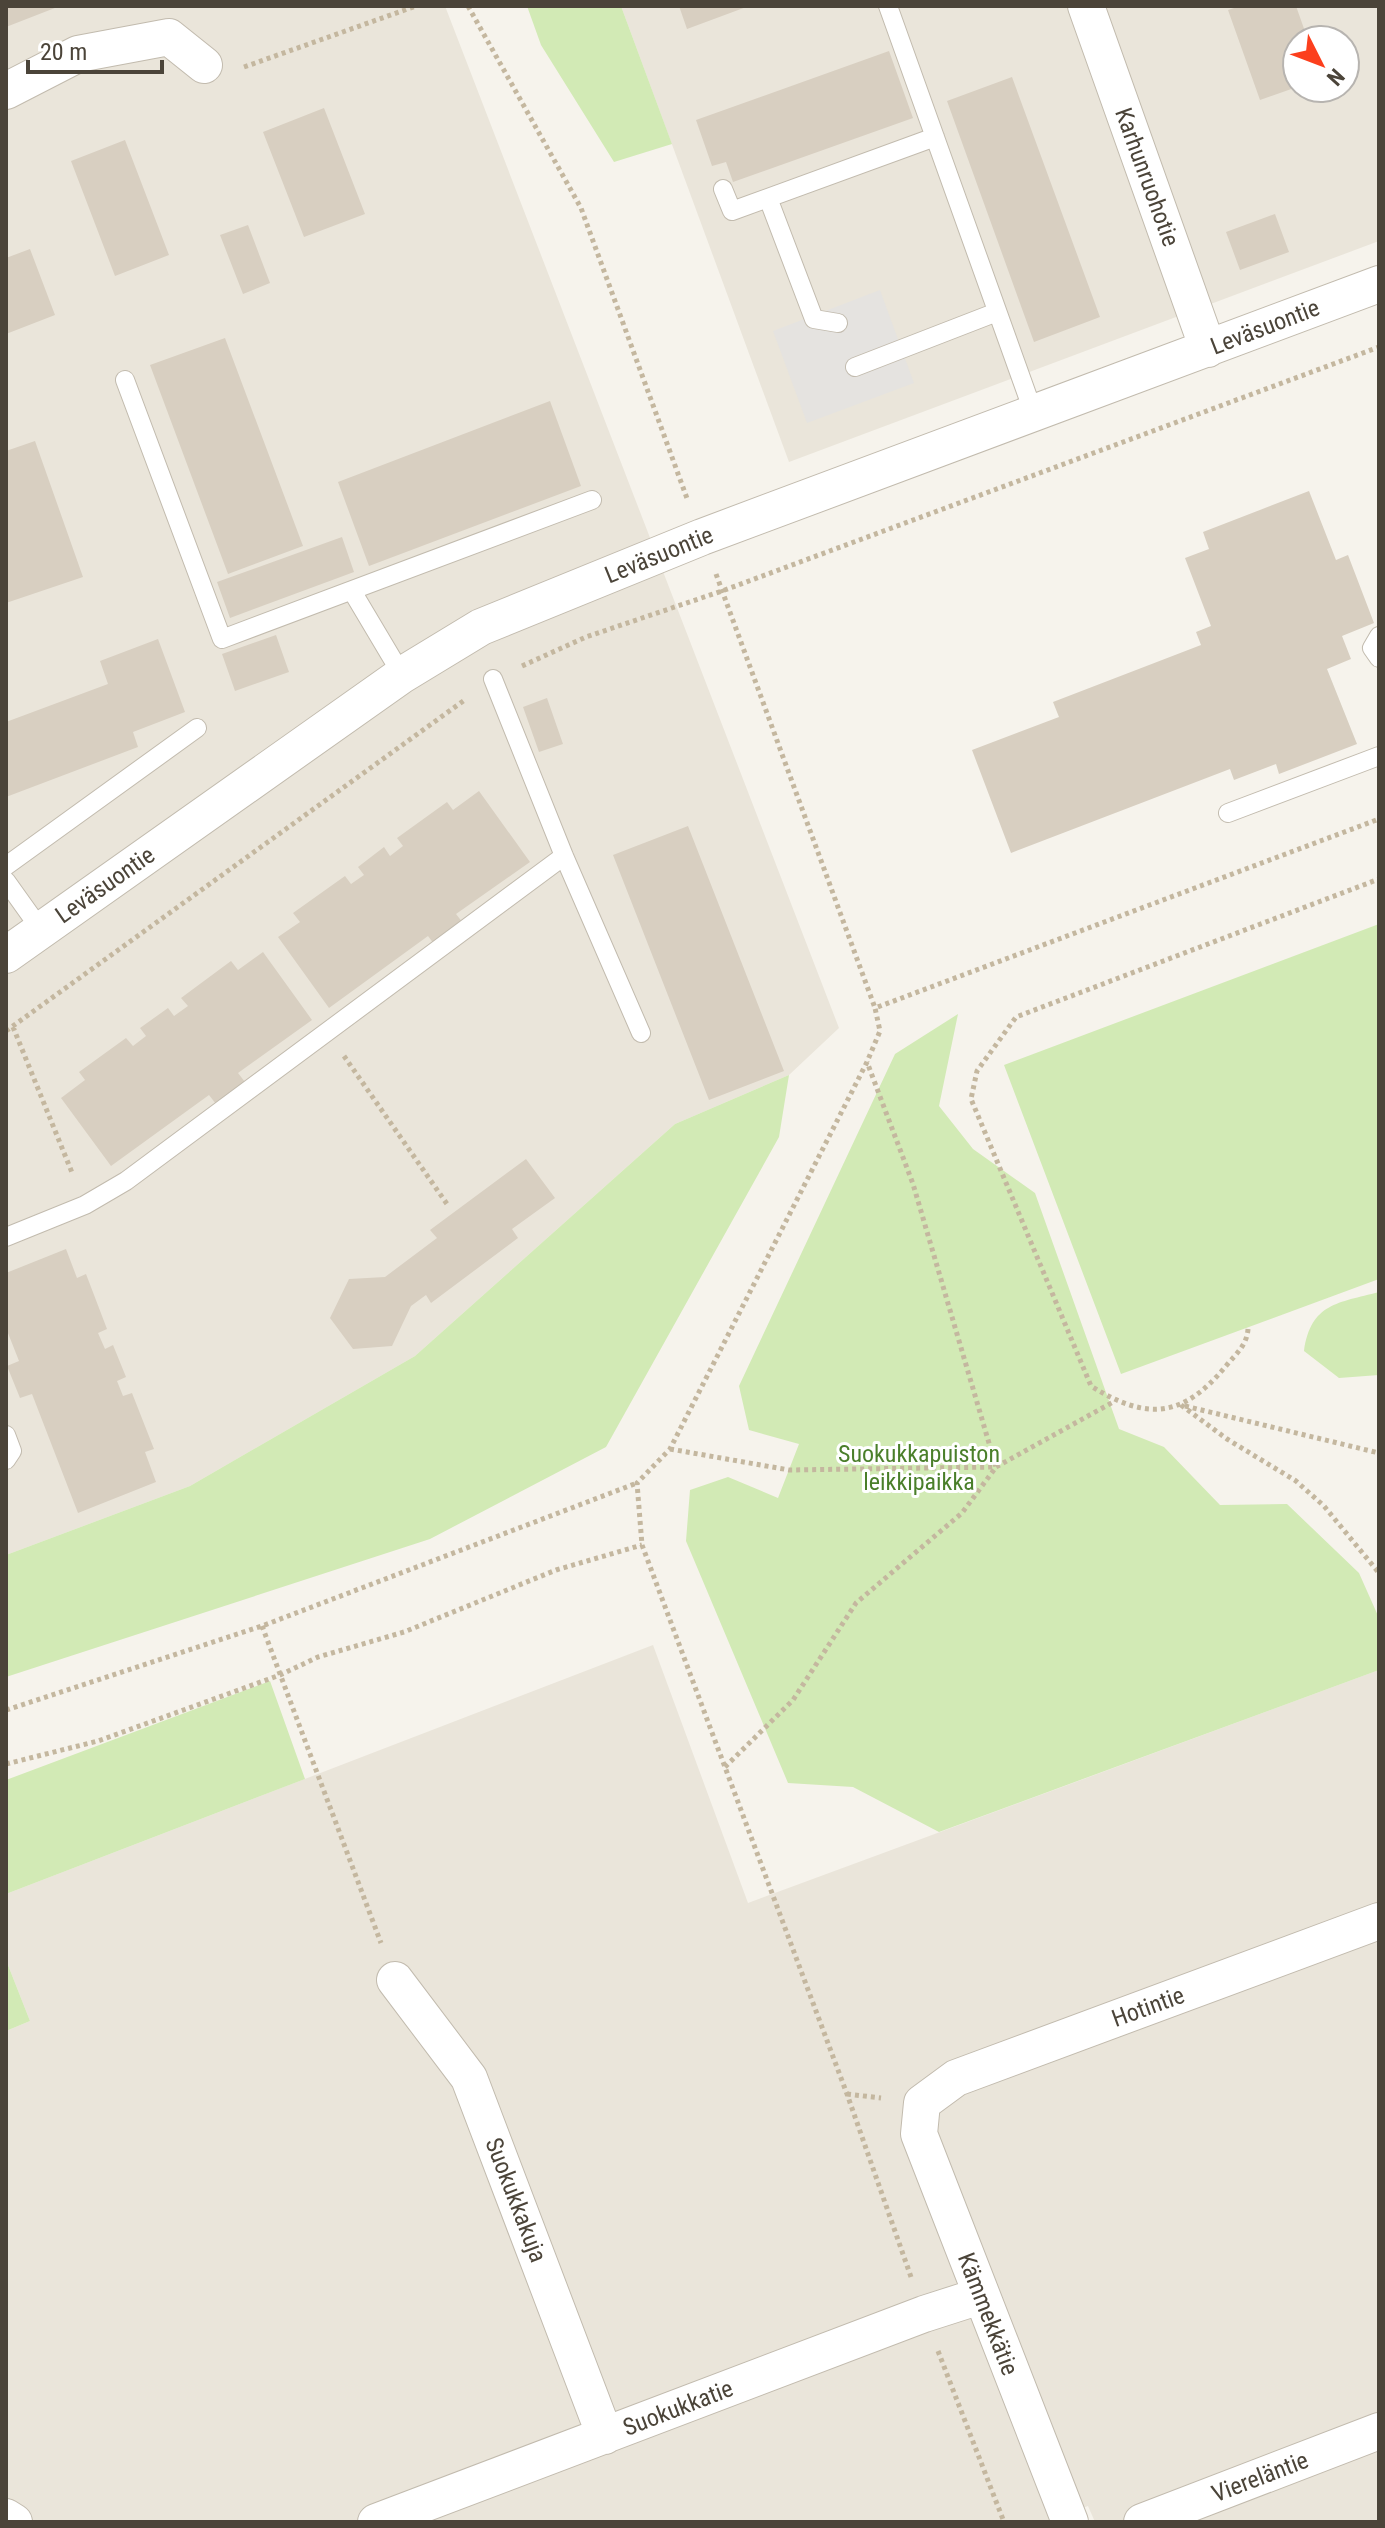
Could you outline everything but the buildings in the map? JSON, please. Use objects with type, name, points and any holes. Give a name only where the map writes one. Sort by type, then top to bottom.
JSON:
[{"type":"street","name":"Karhunruohotie","points":[[1086,6],[1208,349]]},
{"type":"street","points":[[6,91],[78,54],[169,37],[204,65]]},
{"type":"street","name":"Leväsuontie","points":[[6,955],[402,675],[481,627],[702,537],[1379,284]]},
{"type":"street","name":"Hotintie","points":[[922,2103],[956,2078],[1379,1921]]},
{"type":"street","name":"Suokukkakuja","points":[[395,1980],[469,2078],[605,2436]]},
{"type":"street","name":"Kämmekkätie","points":[[922,2103],[919,2134],[1070,2522]]},
{"type":"street","name":"Suokukkatie","points":[[376,2522],[924,2314],[980,2296]]},
{"type":"street","name":"Viereläntie","points":[[1142,2522],[1379,2431]]},
{"type":"street","points":[[6,2517],[14,2522]]},
{"type":"lane","points":[[888,6],[1034,414]]},
{"type":"lane","points":[[723,189],[732,211],[935,137]]},
{"type":"lane","points":[[768,198],[814,319],[838,323]]},
{"type":"lane","points":[[855,367],[997,312]]},
{"type":"lane","points":[[125,380],[222,639],[592,500]]},
{"type":"lane","points":[[352,591],[402,675]]},
{"type":"lane","points":[[1379,636],[1372,648],[1379,658]]},
{"type":"lane","points":[[493,679],[564,856],[641,1033]]},
{"type":"lane","points":[[6,866],[197,728]]},
{"type":"lane","points":[[1228,813],[1379,756]]},
{"type":"lane","points":[[6,1237],[85,1205],[126,1181],[564,856]]},
{"type":"lane","points":[[6,881],[41,930]]},
{"type":"lane","points":[[6,1435],[12,1451],[6,1460]]},
{"type":"path","points":[[204,65],[242,68],[416,6]]},
{"type":"path","points":[[6,1031],[493,679],[586,637],[722,591],[1379,347]]},
{"type":"path","points":[[6,1710],[262,1626],[637,1483],[670,1449],[867,1062],[880,1031],[875,1008],[1379,819]]},
{"type":"path","points":[[1248,1329],[1247,1340],[1208,1388],[1181,1405],[1148,1411],[1115,1401],[1091,1386],[971,1099],[977,1071],[1016,1017],[1379,879]]},
{"type":"path","points":[[13,1027],[85,1205]]},
{"type":"path","points":[[327,1032],[447,1204]]},
{"type":"path","points":[[867,1062],[913,1184],[996,1467]]},
{"type":"path","points":[[725,1767],[793,1700],[856,1603],[962,1513],[996,1467],[1115,1401]]},
{"type":"path","points":[[1181,1405],[1379,1453]]},
{"type":"path","points":[[1181,1405],[1227,1439],[1296,1481],[1324,1506],[1379,1573]]},
{"type":"path","points":[[670,1449],[789,1470],[996,1467]]},
{"type":"path","points":[[637,1483],[642,1545],[847,2094],[924,2314],[1004,2522]]},
{"type":"path","points":[[6,1764],[98,1741],[280,1675],[318,1657],[404,1632],[556,1570],[642,1545]]},
{"type":"path","points":[[262,1626],[395,1980]]},
{"type":"shaded area","points":[[6,6],[445,6],[839,1028],[789,1075],[675,1124],[415,1356],[190,1486],[6,1555]]},
{"type":"shaded area","points":[[621,6],[1379,6],[1379,241],[789,462]]},
{"type":"shaded area","points":[[880,290],[914,383],[807,423],[773,331]]},
{"type":"shaded area","points":[[653,1645],[748,1903],[1379,1670],[1379,2522],[1095,2522],[1088,2506],[1043,2522],[6,2522],[6,2031],[30,2021],[6,1960],[6,1894]]},
{"type":"green space","points":[[527,6],[621,6],[672,144],[614,162],[541,45]]},
{"type":"green space","points":[[1379,924],[1379,1279],[1121,1374],[1004,1065]]},
{"type":"green space","name":"Suokukkapuiston leikkipaikka","points":[[958,1014],[939,1106],[973,1149],[1035,1193],[1119,1429],[1164,1447],[1220,1505],[1287,1504],[1359,1573],[1379,1618],[1379,1670],[939,1832],[853,1787],[788,1783],[686,1541],[690,1490],[728,1477],[778,1498],[799,1444],[749,1430],[739,1386],[895,1054]]},
{"type":"green space","points":[[789,1075],[779,1137],[606,1447],[430,1539],[6,1677],[6,1555],[190,1486],[415,1356],[675,1124]]},
{"type":"green space","points":[[1379,1292],[1379,1375],[1339,1378],[1304,1351],[1313,1323],[1320,1314],[1339,1303]]},
{"type":"green space","points":[[270,1681],[305,1779],[6,1894],[6,1780]]},
{"type":"green space","points":[[6,1960],[30,2021],[6,2031]]}]
